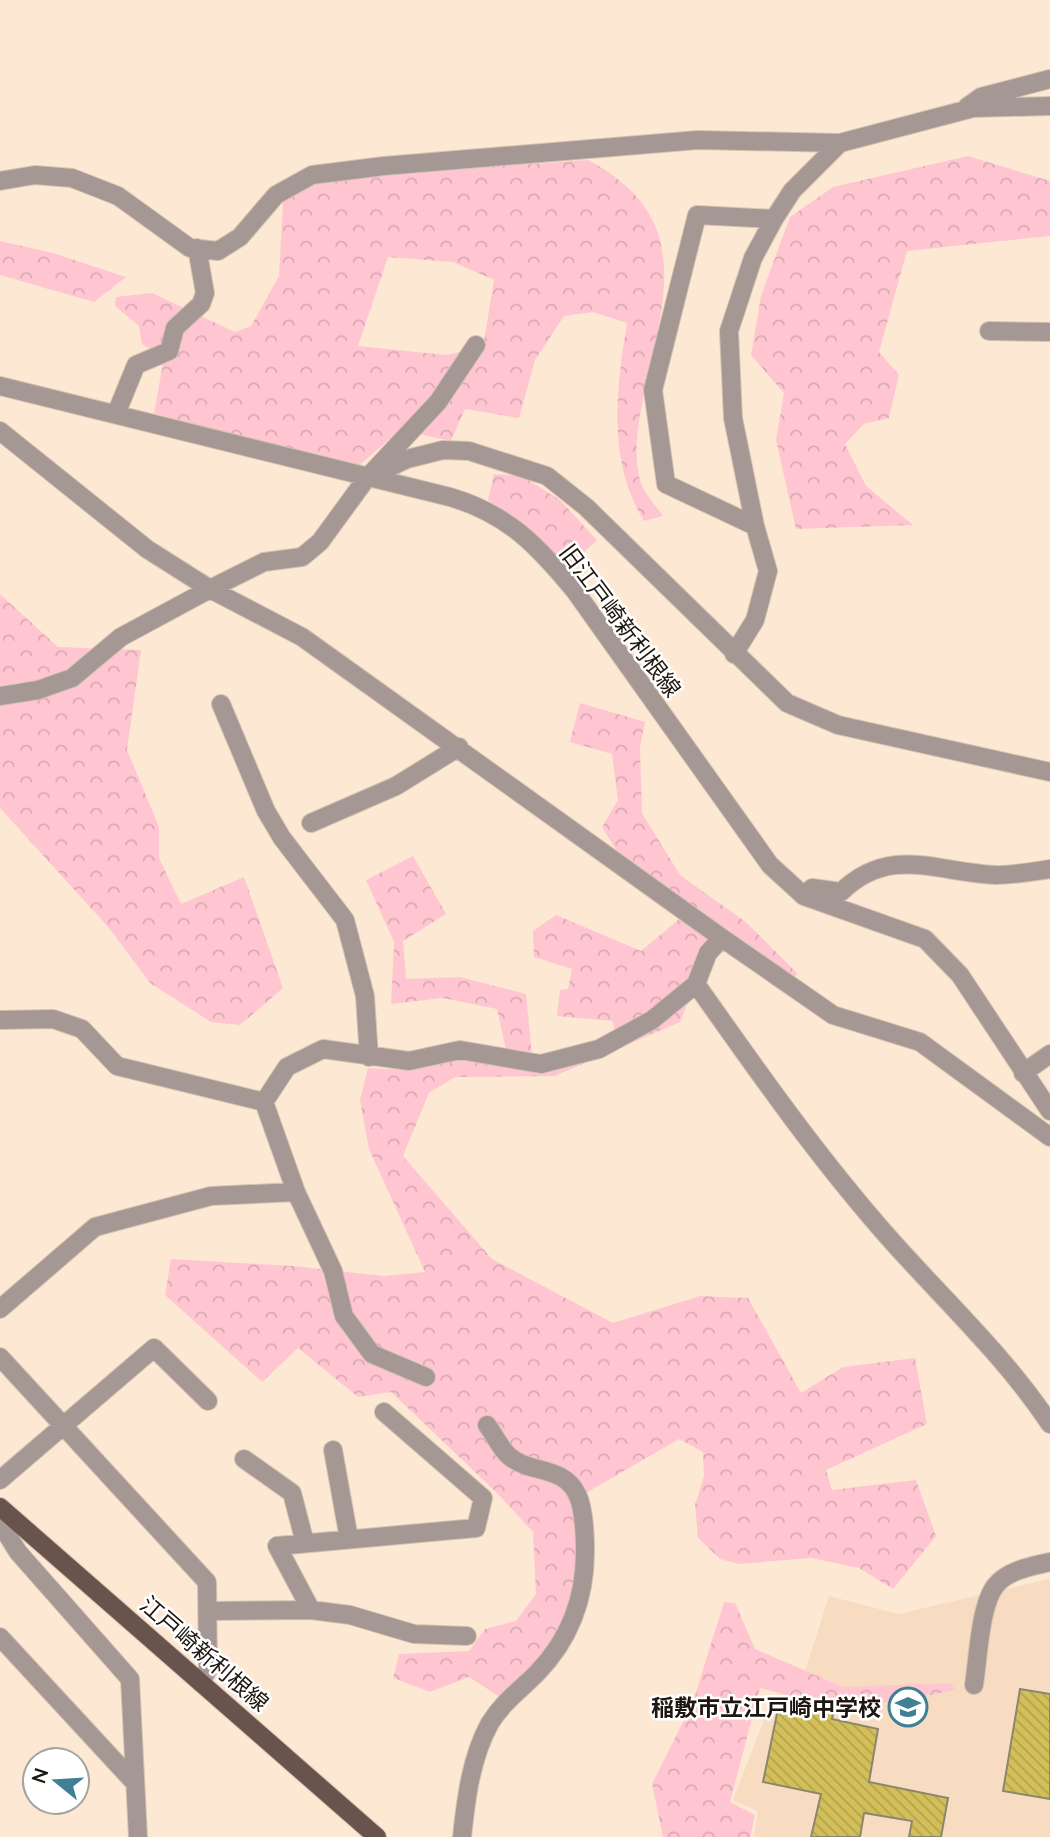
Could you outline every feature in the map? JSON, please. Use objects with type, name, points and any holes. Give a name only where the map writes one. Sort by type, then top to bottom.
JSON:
[{"type":"main road","name":"江戸崎新利根線","points":[[0,1507],[377,1837]]},
{"type":"street","points":[[962,111],[981,97],[1050,79]]},
{"type":"street","points":[[0,181],[35,175],[72,178],[118,196],[190,248],[218,251],[240,237],[276,195],[312,175],[384,166],[686,141],[840,143],[962,111],[1050,106]]},
{"type":"street","points":[[734,654],[755,620],[768,571],[755,526],[733,418],[729,331],[753,258],[774,219],[792,191],[840,143]]},
{"type":"street","points":[[755,526],[666,484],[653,390],[697,215],[774,219]]},
{"type":"street","points":[[116,414],[136,365],[169,351],[175,328],[201,304],[205,293],[197,248]]},
{"type":"street","points":[[989,331],[1050,332]]},
{"type":"street","points":[[0,696],[38,690],[72,678],[121,637],[210,589],[264,562],[302,557],[320,542],[366,479],[438,402],[476,345]]},
{"type":"street","name":"旧江戸崎新利根線","points":[[0,386],[472,504],[494,513],[528,540],[575,592],[752,843],[789,885],[804,896],[925,939],[960,975],[1050,1111]]},
{"type":"street","points":[[0,431],[147,549],[210,589],[302,637],[459,747],[722,939],[833,1015],[920,1042],[1050,1137]]},
{"type":"street","points":[[366,479],[407,459],[443,450],[469,451],[547,475],[586,507],[787,703],[838,724],[1050,772]]},
{"type":"street","points":[[221,704],[266,811],[282,838],[345,920],[365,996],[369,1057]]},
{"type":"street","points":[[311,823],[397,786],[459,747]]},
{"type":"street","points":[[804,896],[812,888],[841,892],[854,880],[892,864],[923,864],[995,874],[1050,869]]},
{"type":"street","points":[[264,1102],[287,1067],[323,1049],[409,1061],[460,1050],[541,1064],[610,1043],[652,1020],[696,984],[708,953],[722,939]]},
{"type":"street","points":[[696,984],[790,1117],[889,1238],[999,1357],[1050,1424]]},
{"type":"street","points":[[0,1020],[53,1019],[82,1029],[117,1066],[264,1102]]},
{"type":"street","points":[[1023,1073],[1050,1054]]},
{"type":"street","points":[[264,1102],[296,1192],[333,1270],[344,1316],[372,1354],[426,1377]]},
{"type":"street","points":[[0,1309],[95,1227],[211,1196],[296,1192]]},
{"type":"street","points":[[0,1480],[154,1348],[208,1401]]},
{"type":"street","points":[[0,1357],[207,1582],[208,1669],[201,1683]]},
{"type":"street","points":[[311,1610],[277,1546],[476,1528],[483,1498],[384,1412]]},
{"type":"street","points":[[462,1837],[465,1807],[478,1747],[491,1722],[511,1694],[536,1674],[561,1643],[575,1614],[585,1579],[585,1540],[578,1494],[562,1476],[509,1456],[487,1425]]},
{"type":"street","points":[[333,1450],[349,1539]]},
{"type":"street","points":[[244,1459],[292,1493],[305,1544]]},
{"type":"street","points":[[0,1523],[18,1552],[130,1679],[138,1837]]},
{"type":"street","points":[[974,1685],[988,1599],[996,1584],[1017,1571],[1050,1562]]},
{"type":"street","points":[[208,1611],[311,1610],[350,1615],[414,1634],[467,1636]]},
{"type":"street","points":[[0,1637],[134,1782]]},
{"type":"shaded area","name":"稲敷市立江戸崎中学校","points":[[1050,1579],[1050,1837],[754,1837],[758,1811],[733,1800],[773,1696],[798,1693],[829,1596],[898,1614]]},
{"type":"green space","points":[[968,156],[1050,181],[1050,236],[907,251],[879,352],[899,375],[889,418],[864,424],[845,444],[866,486],[913,525],[796,529],[776,440],[784,393],[751,355],[761,296],[790,217],[833,187]]},
{"type":"green space","points":[[588,160],[622,183],[645,208],[659,235],[664,265],[658,329],[639,419],[637,460],[642,485],[663,516],[644,521],[632,498],[619,450],[618,400],[627,323],[593,312],[564,316],[535,360],[519,418],[465,409],[451,441],[400,430],[355,469],[154,413],[164,358],[142,344],[139,326],[115,306],[116,297],[152,293],[235,332],[251,326],[279,276],[283,202],[313,185],[382,174]],"holes":[[[388,257],[453,262],[494,280],[483,347],[446,355],[358,346]]]},
{"type":"green space","points":[[0,241],[53,253],[126,277],[94,302],[0,275]]},
{"type":"green space","points":[[494,474],[522,476],[560,500],[597,540],[565,570],[524,528],[488,500]]},
{"type":"green space","points":[[0,594],[58,647],[141,650],[127,750],[159,827],[159,858],[181,904],[244,877],[283,988],[240,1025],[211,1022],[150,983],[109,928],[0,808]]},
{"type":"green space","points":[[580,703],[645,722],[640,747],[642,813],[680,875],[747,923],[798,974],[780,986],[722,939],[708,953],[680,1022],[555,1076],[455,1077],[429,1093],[403,1156],[492,1259],[613,1323],[700,1296],[748,1298],[801,1393],[843,1367],[915,1358],[927,1424],[826,1470],[832,1490],[916,1480],[936,1536],[893,1589],[859,1568],[811,1558],[739,1564],[720,1559],[698,1538],[695,1505],[704,1476],[703,1452],[679,1439],[572,1501],[584,1514],[576,1623],[503,1699],[469,1677],[430,1692],[393,1678],[399,1654],[469,1651],[485,1629],[516,1621],[536,1594],[533,1532],[496,1492],[391,1392],[358,1397],[298,1348],[262,1382],[165,1295],[171,1259],[293,1266],[384,1276],[425,1272],[369,1149],[360,1100],[368,1068],[404,1070],[464,1051],[509,1063],[497,1009],[443,998],[391,1004],[394,942],[366,880],[413,856],[446,914],[403,941],[406,979],[460,977],[526,994],[533,1067],[619,1041],[612,1021],[557,1016],[560,990],[568,989],[572,969],[534,957],[533,931],[556,915],[641,951],[683,916],[630,873],[602,827],[618,800],[612,754],[570,742]]},
{"type":"green space","points":[[724,1602],[735,1603],[755,1649],[843,1687],[950,1683],[956,1690],[894,1702],[829,1707],[760,1688],[730,1802],[755,1815],[750,1837],[663,1837],[652,1784],[693,1702]]},
{"type":"building","points":[[1020,1689],[1050,1694],[1050,1799],[1003,1791]]},
{"type":"building","points":[[780,1699],[834,1709],[832,1719],[878,1729],[869,1782],[948,1798],[941,1837],[909,1837],[912,1821],[864,1813],[860,1837],[811,1837],[821,1794],[763,1782]]},
{"type":"place","name":"稲敷市立江戸崎中学校","points":[[908,1707]]}]
